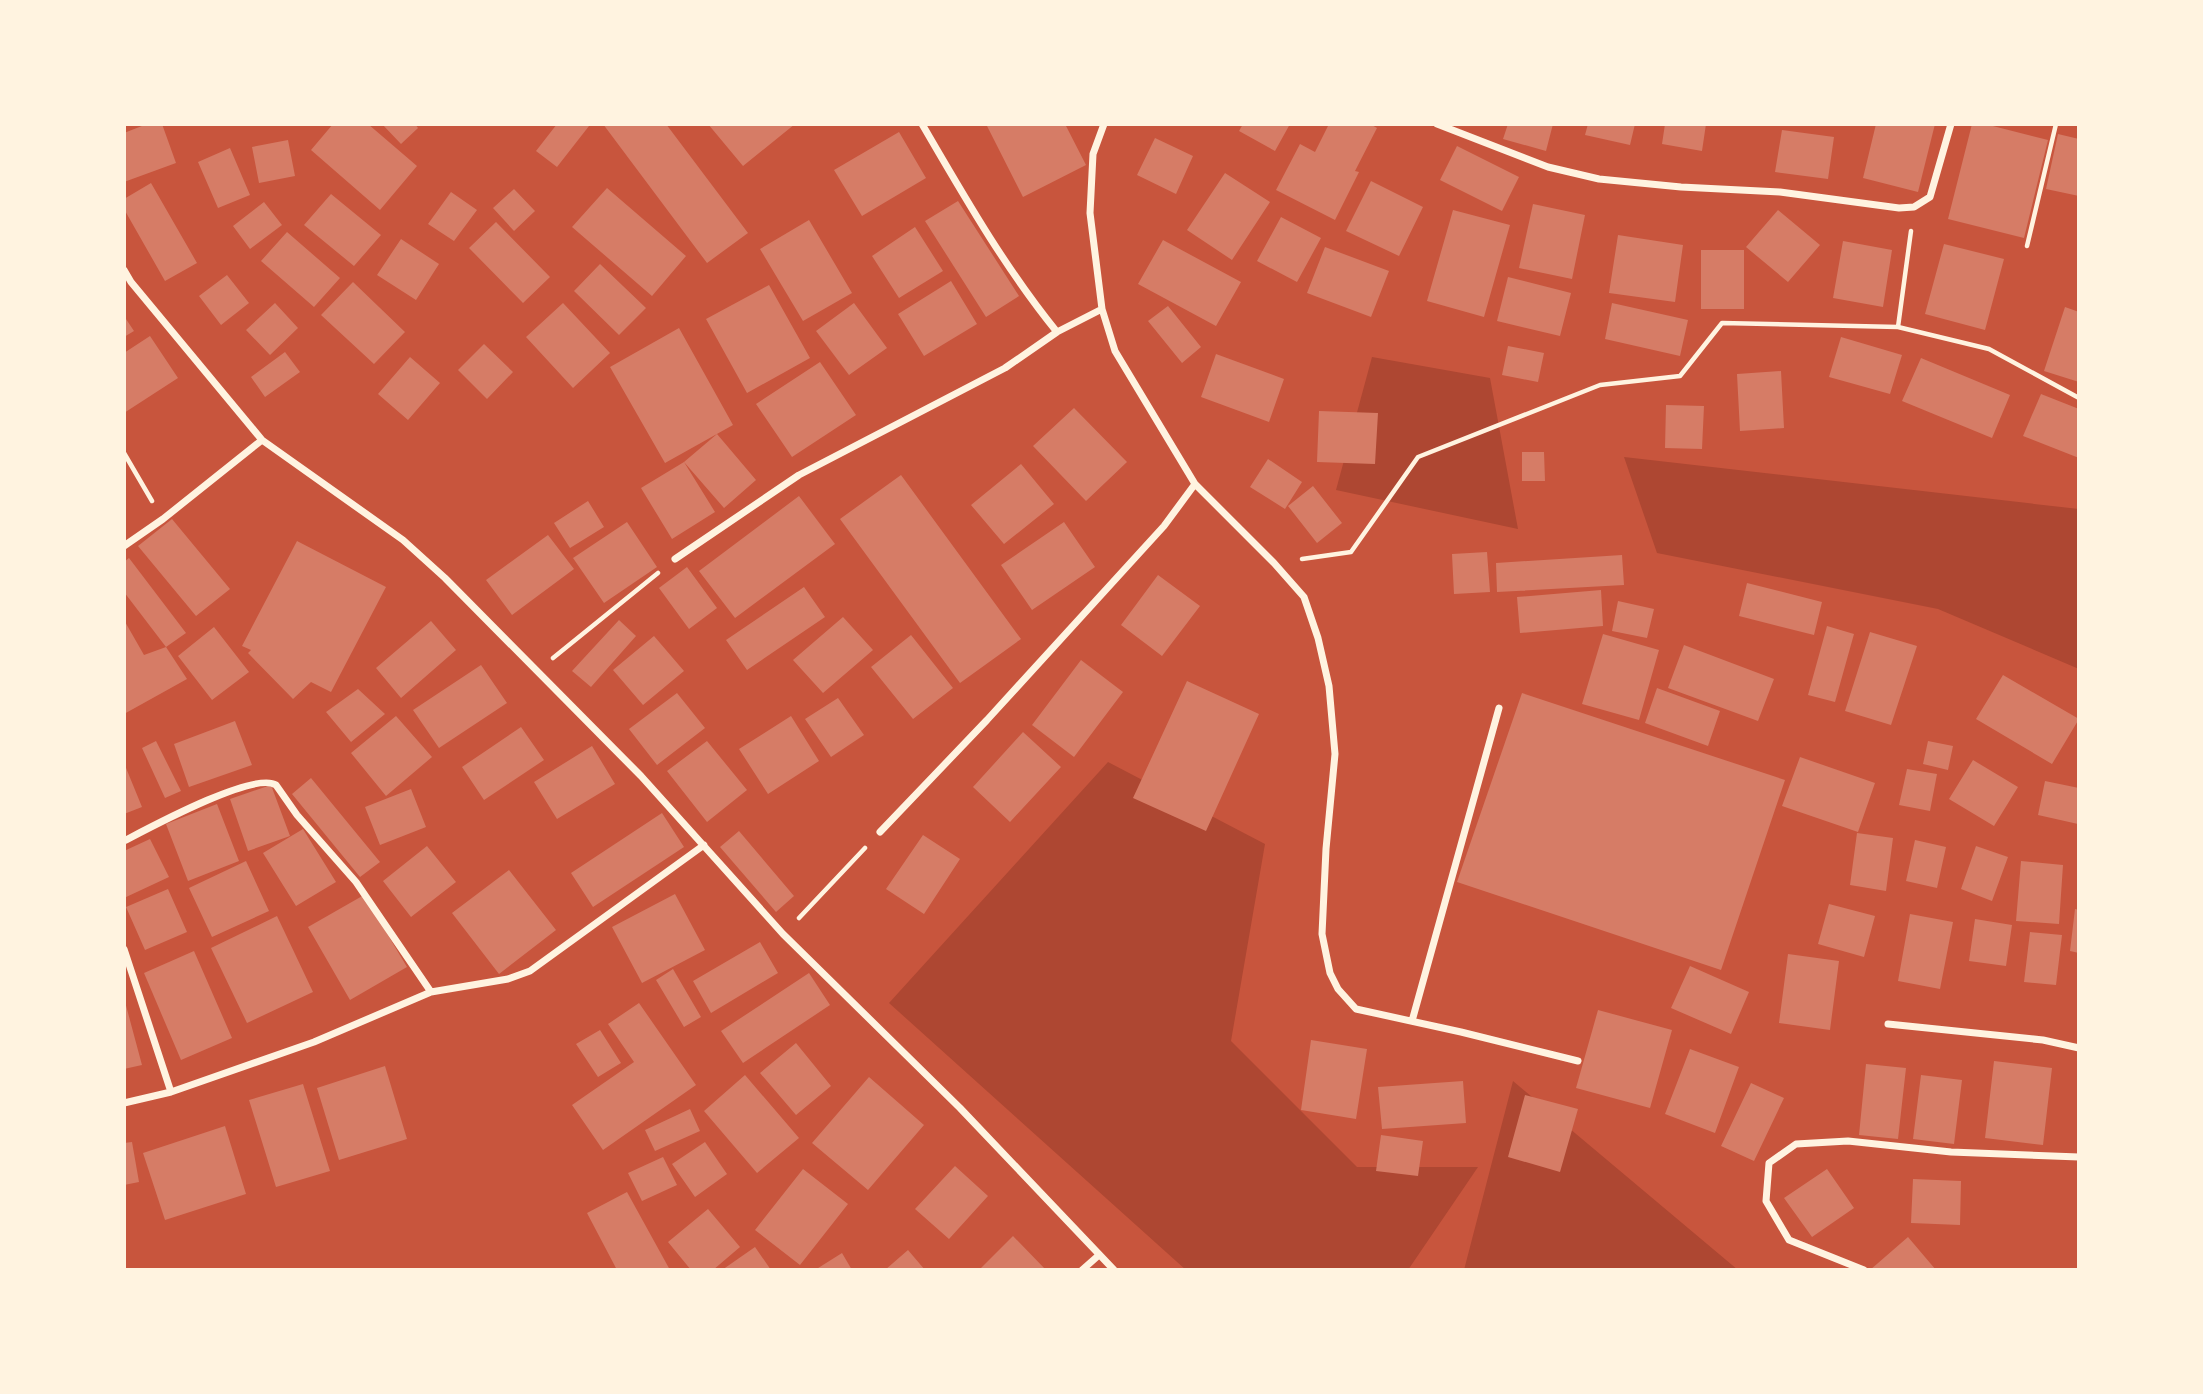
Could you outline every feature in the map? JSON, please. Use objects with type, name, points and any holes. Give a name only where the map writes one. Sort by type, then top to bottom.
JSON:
[{"type":"street","points":[[922,124],[980,223],[1035,305],[1057,332]]},
{"type":"street","points":[[1104,124],[1093,154],[1090,213],[1102,309],[1115,351],[1195,484],[1304,597],[1318,638],[1329,686],[1335,754],[1322,934],[1330,973],[1338,989],[1356,1009],[1578,1061]]},
{"type":"street","points":[[1437,124],[1548,167],[1599,179],[1681,187],[1780,192],[1899,208],[1914,207],[1930,197],[1951,124]]},
{"type":"street","points":[[124,270],[131,282],[262,440],[403,540],[538,671],[641,776],[783,934],[969,1118],[1114,1270]]},
{"type":"street","points":[[675,559],[799,475],[1005,368],[1057,332],[1102,309]]},
{"type":"street","points":[[124,546],[163,519],[262,440]]},
{"type":"street","points":[[880,832],[987,720],[1164,526],[1195,484]]},
{"type":"street","points":[[1412,1021],[1499,708]]},
{"type":"street","points":[[124,841],[201,804],[249,786],[271,782],[356,882],[431,992]]},
{"type":"street","points":[[124,1103],[171,1092],[314,1042],[431,992],[508,979],[530,971],[704,845]]},
{"type":"street","points":[[124,949],[171,1092]]},
{"type":"street","points":[[1888,1024],[2043,1040],[2079,1048]]},
{"type":"street","points":[[1864,1270],[1789,1240],[1766,1201],[1769,1163],[1796,1144],[1849,1141],[1951,1152],[2079,1157]]},
{"type":"street","points":[[1082,1270],[1099,1255]]},
{"type":"path","points":[[2027,246],[2056,124]]},
{"type":"path","points":[[1898,327],[1914,207]]},
{"type":"path","points":[[1273,563],[1351,552],[1418,457],[1600,385],[1680,376],[1722,323],[1898,327],[1989,349],[2079,398]]},
{"type":"path","points":[[124,453],[163,519]]},
{"type":"path","points":[[538,671],[675,559]]},
{"type":"path","points":[[783,934],[880,832]]},
{"type":"shaded area","points":[[1372,357],[1490,378],[1518,529],[1336,490]]},
{"type":"shaded area","points":[[1624,457],[2079,509],[2079,669],[1938,609],[1657,553]]},
{"type":"shaded area","points":[[1108,762],[1265,844],[1231,1041],[1357,1167],[1478,1167],[1408,1270],[1186,1270],[889,1003]]},
{"type":"shaded area","points":[[1513,1081],[1738,1270],[1464,1270]]},
{"type":"building","points":[[147,124],[162,124],[176,163],[124,182],[124,133]]},
{"type":"building","points":[[333,124],[368,124],[417,166],[380,210],[311,150]]},
{"type":"building","points":[[382,124],[415,124],[418,128],[401,144]]},
{"type":"building","points":[[557,124],[589,126],[557,167],[536,151]]},
{"type":"building","points":[[603,124],[666,124],[748,233],[707,263]]},
{"type":"building","points":[[708,124],[795,124],[743,166]]},
{"type":"building","points":[[986,124],[1065,124],[1086,165],[1023,197]]},
{"type":"building","points":[[1243,124],[1290,124],[1275,151],[1239,131]]},
{"type":"building","points":[[1329,124],[1370,124],[1377,128],[1355,171],[1359,172],[1335,220],[1276,190],[1300,144],[1315,152]]},
{"type":"building","points":[[1508,124],[1553,124],[1546,151],[1503,139]]},
{"type":"building","points":[[1588,124],[1635,124],[1630,145],[1585,135]]},
{"type":"building","points":[[1665,124],[1706,124],[1702,151],[1662,144]]},
{"type":"building","points":[[1876,124],[1935,124],[1918,192],[1863,178]]},
{"type":"building","points":[[1972,124],[1985,124],[2048,140],[2024,238],[1948,219]]},
{"type":"building","points":[[1782,130],[1834,137],[1828,179],[1775,172]]},
{"type":"building","points":[[899,132],[926,178],[862,216],[834,170]]},
{"type":"building","points":[[2058,134],[2079,139],[2079,196],[2046,189]]},
{"type":"building","points":[[1155,138],[1193,156],[1176,194],[1137,175]]},
{"type":"building","points":[[288,140],[295,176],[259,183],[252,147]]},
{"type":"building","points":[[1457,146],[1519,177],[1502,211],[1440,180]]},
{"type":"building","points":[[230,148],[250,195],[218,208],[198,162]]},
{"type":"building","points":[[1225,173],[1270,202],[1232,260],[1187,230]]},
{"type":"building","points":[[1371,181],[1423,207],[1399,256],[1346,231]]},
{"type":"building","points":[[151,183],[197,263],[165,281],[124,209],[124,199]]},
{"type":"building","points":[[607,188],[686,256],[652,296],[572,227]]},
{"type":"building","points":[[514,189],[535,211],[514,231],[493,208]]},
{"type":"building","points":[[451,192],[477,210],[454,241],[428,224]]},
{"type":"building","points":[[331,194],[381,235],[354,266],[304,225]]},
{"type":"building","points":[[958,201],[1019,296],[986,317],[925,221]]},
{"type":"building","points":[[264,202],[282,225],[250,249],[233,226]]},
{"type":"building","points":[[1533,204],[1585,215],[1572,279],[1519,268]]},
{"type":"building","points":[[1453,210],[1510,225],[1484,317],[1427,301]]},
{"type":"building","points":[[1778,210],[1820,245],[1788,282],[1746,247]]},
{"type":"building","points":[[1281,217],[1321,238],[1297,282],[1257,261]]},
{"type":"building","points":[[809,220],[852,293],[803,321],[760,249]]},
{"type":"building","points":[[496,222],[550,277],[523,303],[469,248]]},
{"type":"building","points":[[915,227],[943,271],[899,298],[872,256]]},
{"type":"building","points":[[287,232],[340,278],[314,307],[261,261]]},
{"type":"building","points":[[1618,235],[1683,245],[1675,302],[1609,293]]},
{"type":"building","points":[[401,239],[439,264],[416,300],[377,275]]},
{"type":"building","points":[[1163,240],[1241,282],[1216,326],[1138,284]]},
{"type":"building","points":[[1843,241],[1892,250],[1883,307],[1833,298]]},
{"type":"building","points":[[1944,244],[2004,259],[1985,330],[1925,314]]},
{"type":"building","points":[[1325,247],[1389,271],[1371,317],[1307,293]]},
{"type":"building","points":[[1701,250],[1744,250],[1744,309],[1701,309]]},
{"type":"building","points":[[600,264],[646,308],[619,335],[574,291]]},
{"type":"building","points":[[227,275],[249,303],[221,325],[199,296]]},
{"type":"building","points":[[1508,277],[1571,293],[1560,336],[1497,321]]},
{"type":"building","points":[[951,281],[977,324],[924,356],[898,314]]},
{"type":"building","points":[[353,282],[405,332],[374,364],[321,315]]},
{"type":"building","points":[[769,285],[810,358],[747,393],[706,319]]},
{"type":"building","points":[[275,303],[298,328],[270,355],[246,330]]},
{"type":"building","points":[[563,303],[610,353],[573,388],[526,337]]},
{"type":"building","points":[[854,303],[887,348],[849,375],[816,331]]},
{"type":"building","points":[[1612,303],[1688,320],[1680,356],[1605,339]]},
{"type":"building","points":[[1168,306],[1201,347],[1182,363],[1148,321]]},
{"type":"building","points":[[2065,307],[2079,312],[2079,382],[2044,371]]},
{"type":"building","points":[[124,316],[134,331],[124,337]]},
{"type":"building","points":[[679,328],[733,425],[665,463],[610,367]]},
{"type":"building","points":[[150,336],[178,378],[124,413],[124,353]]},
{"type":"building","points":[[1841,337],[1902,355],[1890,394],[1829,377]]},
{"type":"building","points":[[484,344],[513,372],[487,399],[458,370]]},
{"type":"building","points":[[1508,346],[1544,353],[1538,382],[1502,375]]},
{"type":"building","points":[[285,352],[300,372],[265,397],[251,377]]},
{"type":"building","points":[[1216,354],[1284,379],[1269,422],[1201,397]]},
{"type":"building","points":[[410,357],[440,383],[408,420],[378,394]]},
{"type":"building","points":[[1921,358],[2010,395],[1992,438],[1902,401]]},
{"type":"building","points":[[820,362],[856,415],[792,457],[756,404]]},
{"type":"building","points":[[1781,371],[1784,428],[1740,431],[1737,374]]},
{"type":"building","points":[[2041,394],[2079,409],[2079,458],[2023,436]]},
{"type":"building","points":[[1666,405],[1704,406],[1702,449],[1665,448]]},
{"type":"building","points":[[1074,408],[1127,462],[1086,501],[1033,446]]},
{"type":"building","points":[[1319,411],[1378,413],[1375,464],[1317,462]]},
{"type":"building","points":[[717,434],[756,480],[724,508],[684,462]]},
{"type":"building","points":[[1522,452],[1544,452],[1545,481],[1522,481]]},
{"type":"building","points":[[1268,459],[1302,482],[1285,509],[1250,487]]},
{"type":"building","points":[[684,462],[715,512],[672,539],[641,488]]},
{"type":"building","points":[[1021,464],[1054,504],[1004,544],[971,505]]},
{"type":"building","points":[[901,475],[1021,639],[960,683],[840,519]]},
{"type":"building","points":[[1313,486],[1342,523],[1317,543],[1288,506]]},
{"type":"building","points":[[799,496],[835,544],[735,618],[699,571]]},
{"type":"building","points":[[588,501],[604,527],[570,548],[554,523]]},
{"type":"building","points":[[172,519],[230,589],[196,616],[138,546]]},
{"type":"building","points":[[627,522],[657,567],[604,603],[573,558]]},
{"type":"building","points":[[1064,522],[1095,567],[1032,610],[1001,565]]},
{"type":"building","points":[[548,535],[574,569],[512,615],[486,580]]},
{"type":"building","points":[[297,541],[386,587],[331,692],[311,682],[293,699],[248,653],[251,650],[242,646]]},
{"type":"building","points":[[1487,552],[1490,592],[1454,594],[1452,554]]},
{"type":"building","points":[[1622,555],[1624,585],[1497,592],[1496,563]]},
{"type":"building","points":[[129,558],[186,633],[166,647],[124,592],[124,562]]},
{"type":"building","points":[[687,567],[717,608],[689,629],[659,588]]},
{"type":"building","points":[[1158,575],[1200,606],[1162,656],[1121,625]]},
{"type":"building","points":[[1747,583],[1822,602],[1814,635],[1739,616]]},
{"type":"building","points":[[804,587],[825,617],[747,670],[726,640]]},
{"type":"building","points":[[1601,590],[1603,626],[1520,633],[1517,597]]},
{"type":"building","points":[[1618,601],[1654,609],[1647,638],[1612,631]]},
{"type":"building","points":[[843,617],[873,650],[823,693],[793,660]]},
{"type":"building","points":[[124,620],[144,655],[166,647],[187,679],[124,714]]},
{"type":"building","points":[[619,620],[636,636],[591,687],[572,671]]},
{"type":"building","points":[[431,621],[456,650],[401,698],[376,668]]},
{"type":"building","points":[[1827,626],[1854,634],[1835,702],[1808,695]]},
{"type":"building","points":[[214,627],[249,672],[212,700],[178,656]]},
{"type":"building","points":[[1870,632],[1917,646],[1891,725],[1845,711]]},
{"type":"building","points":[[1603,634],[1659,650],[1639,720],[1582,704]]},
{"type":"building","points":[[911,635],[953,688],[913,719],[871,667]]},
{"type":"building","points":[[654,636],[684,671],[643,705],[613,670]]},
{"type":"building","points":[[1684,645],[1774,679],[1758,721],[1668,688]]},
{"type":"building","points":[[1081,660],[1123,692],[1074,757],[1032,725]]},
{"type":"building","points":[[481,665],[507,703],[439,748],[413,710]]},
{"type":"building","points":[[2003,675],[2079,719],[2052,764],[1976,719]]},
{"type":"building","points":[[1187,681],[1259,714],[1206,831],[1133,798]]},
{"type":"building","points":[[1657,688],[1720,711],[1708,746],[1645,723]]},
{"type":"building","points":[[358,689],[385,714],[351,742],[326,712]]},
{"type":"building","points":[[677,693],[705,728],[657,765],[629,729]]},
{"type":"building","points":[[1522,693],[1785,780],[1721,970],[1457,882]]},
{"type":"building","points":[[838,698],[864,735],[831,757],[805,719]]},
{"type":"building","points":[[396,716],[432,757],[386,796],[351,753]]},
{"type":"building","points":[[791,716],[819,761],[768,794],[739,749]]},
{"type":"building","points":[[235,721],[252,765],[189,787],[174,744]]},
{"type":"building","points":[[521,727],[544,760],[484,800],[462,767]]},
{"type":"building","points":[[1023,732],[1061,767],[1010,822],[973,787]]},
{"type":"building","points":[[156,741],[181,791],[165,798],[142,748]]},
{"type":"building","points":[[707,741],[747,790],[707,822],[667,771]]},
{"type":"building","points":[[1928,741],[1953,746],[1948,770],[1923,764]]},
{"type":"building","points":[[592,746],[615,784],[557,819],[534,782]]},
{"type":"building","points":[[1800,757],[1875,783],[1858,832],[1782,806]]},
{"type":"building","points":[[1973,760],[2018,787],[1994,826],[1949,799]]},
{"type":"building","points":[[124,763],[142,807],[124,814]]},
{"type":"building","points":[[1907,769],[1937,774],[1930,811],[1899,805]]},
{"type":"building","points":[[311,778],[380,862],[360,877],[292,794]]},
{"type":"building","points":[[2045,781],[2079,788],[2078,824],[2038,815]]},
{"type":"building","points":[[271,785],[290,836],[248,851],[230,799]]},
{"type":"building","points":[[411,789],[426,827],[380,845],[365,807]]},
{"type":"building","points":[[217,804],[239,861],[188,881],[166,824]]},
{"type":"building","points":[[662,813],[684,847],[593,907],[571,873]]},
{"type":"building","points":[[303,829],[336,882],[296,906],[263,853]]},
{"type":"building","points":[[739,831],[794,896],[776,912],[720,847]]},
{"type":"building","points":[[1857,833],[1893,838],[1886,891],[1850,885]]},
{"type":"building","points":[[923,835],[960,859],[924,914],[886,889]]},
{"type":"building","points":[[150,839],[169,877],[124,898],[124,851]]},
{"type":"building","points":[[1915,840],[1946,847],[1937,888],[1906,881]]},
{"type":"building","points":[[427,846],[456,882],[411,917],[383,881]]},
{"type":"building","points":[[1976,846],[2008,857],[1992,901],[1961,889]]},
{"type":"building","points":[[246,861],[269,911],[212,937],[189,888]]},
{"type":"building","points":[[2021,861],[2063,865],[2059,924],[2016,921]]},
{"type":"building","points":[[509,870],[556,930],[499,974],[452,913]]},
{"type":"building","points":[[168,889],[187,932],[145,950],[126,907]]},
{"type":"building","points":[[675,894],[705,950],[642,983],[612,927]]},
{"type":"building","points":[[364,895],[407,967],[350,1000],[308,927]]},
{"type":"building","points":[[1829,904],[1875,916],[1864,957],[1818,944]]},
{"type":"building","points":[[2075,909],[2079,910],[2079,953],[2070,951]]},
{"type":"building","points":[[1910,914],[1953,922],[1940,989],[1898,981]]},
{"type":"building","points":[[277,916],[313,992],[247,1023],[211,948]]},
{"type":"building","points":[[1975,919],[2012,925],[2006,966],[1969,961]]},
{"type":"building","points":[[2030,932],[2062,935],[2056,985],[2024,982]]},
{"type":"building","points":[[760,942],[778,973],[711,1013],[693,981]]},
{"type":"building","points":[[194,951],[232,1038],[181,1060],[144,973]]},
{"type":"building","points":[[1788,954],[1839,961],[1830,1030],[1779,1023]]},
{"type":"building","points":[[1690,966],[1749,992],[1731,1034],[1671,1008]]},
{"type":"building","points":[[673,969],[701,1017],[684,1027],[656,980]]},
{"type":"building","points":[[809,973],[830,1005],[743,1063],[721,1031]]},
{"type":"building","points":[[124,998],[142,1065],[124,1069]]},
{"type":"building","points":[[639,1003],[696,1085],[603,1150],[572,1105],[634,1062],[608,1024]]},
{"type":"building","points":[[1598,1010],[1672,1030],[1650,1108],[1576,1088]]},
{"type":"building","points":[[600,1030],[621,1063],[598,1077],[576,1044]]},
{"type":"building","points":[[1311,1040],[1367,1049],[1356,1119],[1301,1110]]},
{"type":"building","points":[[796,1043],[831,1086],[796,1115],[760,1073]]},
{"type":"building","points":[[1690,1049],[1739,1067],[1715,1133],[1665,1114]]},
{"type":"building","points":[[1994,1061],[2052,1068],[2043,1145],[1985,1138]]},
{"type":"building","points":[[1866,1064],[1906,1068],[1898,1139],[1859,1135]]},
{"type":"building","points":[[385,1066],[407,1139],[339,1160],[317,1088]]},
{"type":"building","points":[[745,1075],[799,1138],[757,1173],[704,1111]]},
{"type":"building","points":[[1921,1075],[1962,1080],[1954,1144],[1913,1139]]},
{"type":"building","points":[[869,1077],[924,1125],[868,1190],[812,1143]]},
{"type":"building","points":[[1463,1081],[1466,1123],[1382,1129],[1378,1087]]},
{"type":"building","points":[[1751,1083],[1784,1098],[1754,1161],[1721,1146]]},
{"type":"building","points":[[303,1084],[330,1171],[276,1187],[249,1100]]},
{"type":"building","points":[[1525,1095],[1578,1109],[1560,1172],[1508,1157]]},
{"type":"building","points":[[690,1109],[700,1131],[655,1151],[645,1130]]},
{"type":"building","points":[[225,1126],[246,1194],[165,1220],[143,1153]]},
{"type":"building","points":[[1381,1135],[1423,1141],[1418,1176],[1376,1171]]},
{"type":"building","points":[[132,1142],[139,1182],[124,1185],[124,1143]]},
{"type":"building","points":[[705,1142],[727,1174],[695,1197],[672,1164]]},
{"type":"building","points":[[663,1157],[677,1185],[642,1201],[628,1173]]},
{"type":"building","points":[[955,1166],[988,1196],[949,1239],[915,1209]]},
{"type":"building","points":[[803,1169],[848,1204],[800,1265],[755,1230]]},
{"type":"building","points":[[1827,1169],[1854,1208],[1812,1237],[1784,1198]]},
{"type":"building","points":[[1913,1179],[1961,1181],[1960,1225],[1911,1223]]},
{"type":"building","points":[[627,1192],[670,1270],[617,1270],[587,1213]]},
{"type":"building","points":[[708,1209],[740,1247],[713,1270],[691,1270],[668,1242]]},
{"type":"building","points":[[1013,1236],[1046,1270],[979,1270]]},
{"type":"building","points":[[1908,1237],[1936,1270],[1870,1270]]},
{"type":"building","points":[[755,1247],[771,1270],[722,1270]]},
{"type":"building","points":[[908,1250],[925,1270],[885,1270]]},
{"type":"building","points":[[842,1253],[852,1270],[815,1270]]}]
